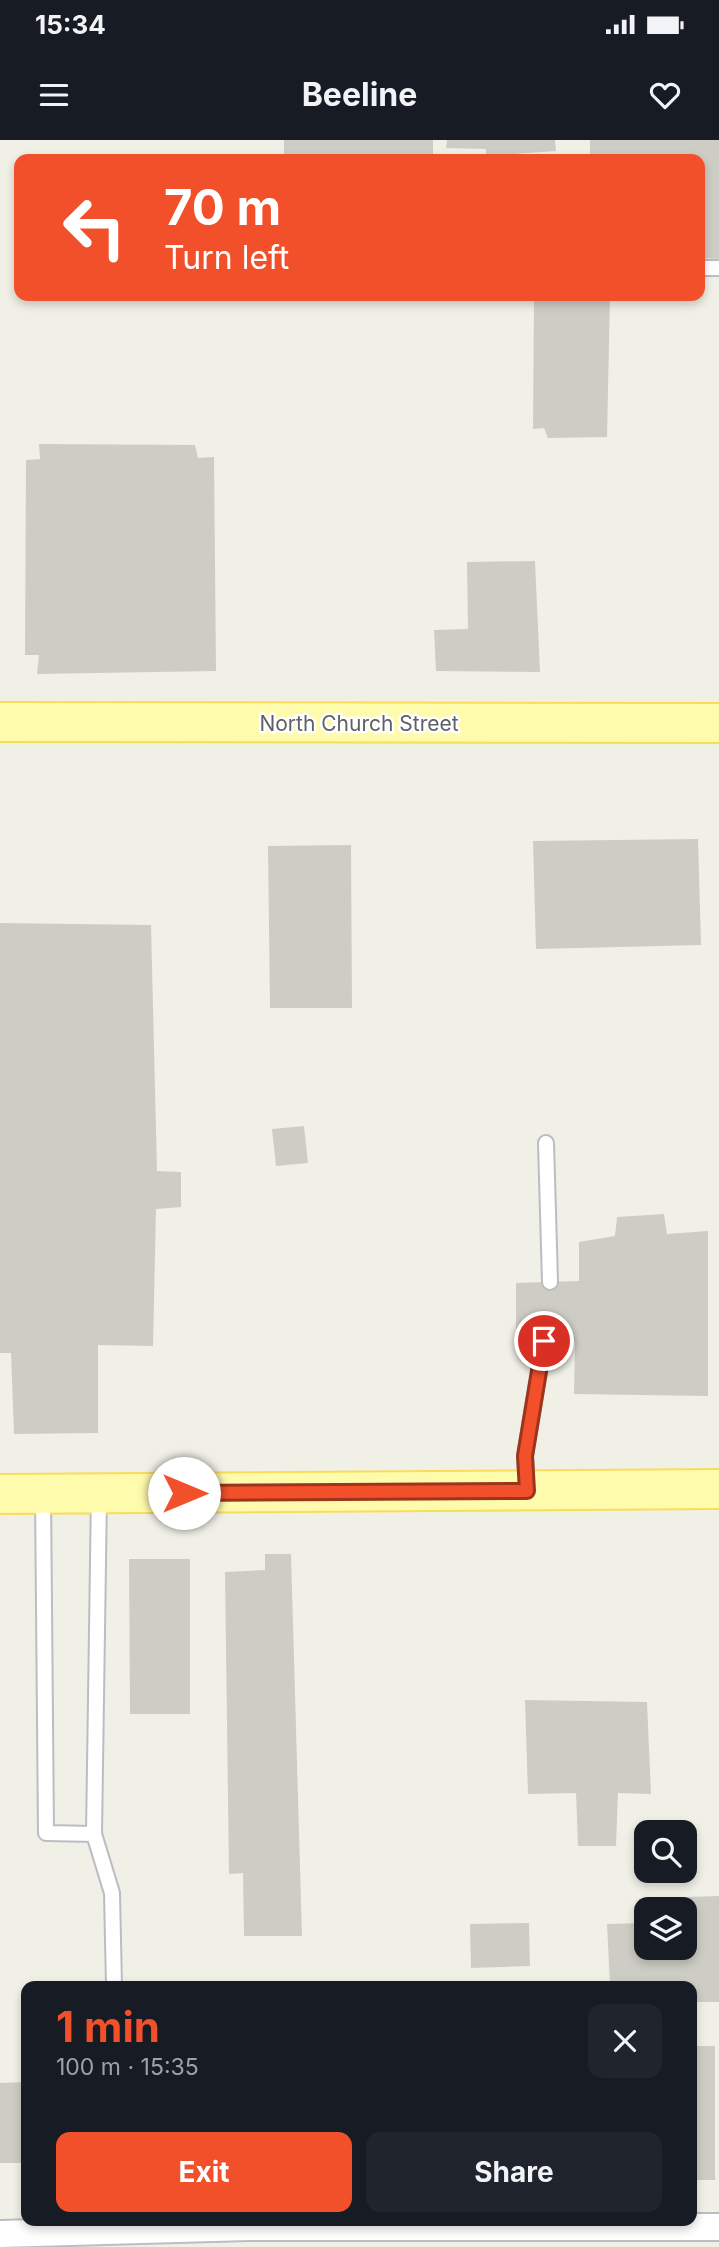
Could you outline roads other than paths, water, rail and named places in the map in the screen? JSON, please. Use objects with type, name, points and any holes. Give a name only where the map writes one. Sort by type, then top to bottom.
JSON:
[{"type":"main road","name":"North Church Street","points":[[0,722],[719,723]]},
{"type":"main road","points":[[0,1494],[719,1489]]},
{"type":"street","points":[[0,2234],[118,2226],[250,2237],[719,2227]]},
{"type":"lane","points":[[546,1143],[550,1282]]},
{"type":"lane","points":[[527,1491],[525,1456],[544,1341]]},
{"type":"lane","points":[[99,1493],[94,1834],[112,1893],[114,1981]]},
{"type":"lane","points":[[43,1494],[46,1833],[94,1834]]}]
